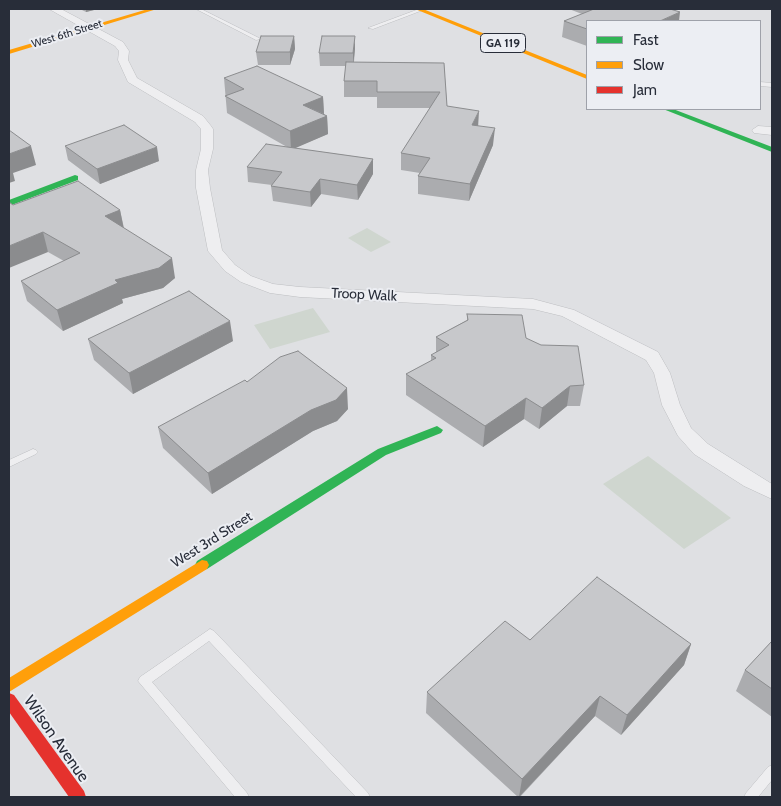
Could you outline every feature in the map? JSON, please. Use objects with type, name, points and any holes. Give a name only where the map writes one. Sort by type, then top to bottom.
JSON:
[{"type":"street","name":"Troop Walk","points":[[54,9],[119,44],[124,51],[123,60],[132,80],[199,119],[207,129],[207,149],[202,170],[203,188],[215,251],[230,268],[246,279],[270,288],[300,292],[524,303],[568,313],[652,356],[662,373],[672,405],[684,432],[701,449],[772,492]]},
{"type":"street","name":"West 6th Street","points":[[9,52],[154,9]]},
{"type":"street","name":"GA 119","points":[[419,9],[586,77]]},
{"type":"street","points":[[448,9],[464,15]]},
{"type":"street","points":[[671,110],[772,150]]},
{"type":"street","points":[[754,128],[772,131]]},
{"type":"street","points":[[754,128],[772,135]]},
{"type":"street","points":[[9,203],[76,178]]},
{"type":"street","name":"West 3rd Street","points":[[9,686],[382,452],[437,430]]},
{"type":"street","name":"Wilson Avenue","points":[[9,700],[78,797]]},
{"type":"lane","points":[[198,9],[258,39]]},
{"type":"lane","points":[[371,28],[419,9]]},
{"type":"lane","points":[[9,464],[33,452]]},
{"type":"lane","points":[[243,797],[144,682],[210,634],[364,797]]},
{"type":"lane","points":[[750,797],[772,771]]},
{"type":"shaded area","points":[[367,228],[391,242],[371,252],[348,238]]},
{"type":"shaded area","points":[[313,308],[330,332],[270,349],[254,325]]},
{"type":"shaded area","points":[[648,456],[731,518],[684,549],[603,484]]},
{"type":"building","points":[[594,9],[670,9],[680,12],[662,20],[586,20],[586,29],[564,21]]},
{"type":"building","points":[[261,36],[294,36],[290,52],[256,52]]},
{"type":"building","points":[[322,36],[355,36],[353,53],[319,53]]},
{"type":"building","points":[[346,62],[444,63],[447,106],[479,111],[472,125],[495,128],[470,184],[418,176],[430,158],[401,153],[440,92],[377,92],[377,81],[344,81]]},
{"type":"building","points":[[257,66],[323,97],[303,105],[327,116],[290,131],[225,96],[244,89],[224,78]]},
{"type":"building","points":[[124,125],[157,147],[97,169],[65,146]]},
{"type":"building","points":[[9,130],[31,146],[9,154]]},
{"type":"building","points":[[266,144],[373,159],[357,185],[320,179],[310,192],[271,186],[282,172],[247,167]]},
{"type":"building","points":[[78,181],[120,210],[105,216],[172,258],[159,268],[115,280],[118,283],[57,310],[21,281],[80,253],[43,232],[9,246],[9,202],[13,205]]},
{"type":"building","points":[[189,291],[230,321],[129,373],[88,339]]},
{"type":"building","points":[[467,314],[522,315],[526,338],[541,345],[578,346],[584,385],[570,386],[542,408],[526,398],[485,426],[406,374],[436,358],[431,355],[449,345],[436,337],[468,320]]},
{"type":"building","points":[[298,351],[347,388],[336,400],[311,410],[208,473],[158,427],[245,380],[247,382],[280,357]]},
{"type":"building","points":[[597,577],[691,644],[627,715],[600,696],[522,779],[427,692],[505,621],[530,640]]},
{"type":"building","points":[[772,641],[772,689],[745,670]]},
{"type":"traffic: fast","points":[[670,110],[772,150]]},
{"type":"traffic: fast","points":[[9,203],[75,178]]},
{"type":"traffic: fast","points":[[202,565],[382,452],[437,430]]},
{"type":"traffic: slow","points":[[9,52],[154,9]]},
{"type":"traffic: slow","points":[[418,9],[586,77]]},
{"type":"traffic: slow","points":[[9,686],[202,565]]},
{"type":"traffic: jam","points":[[9,700],[78,797]]}]
